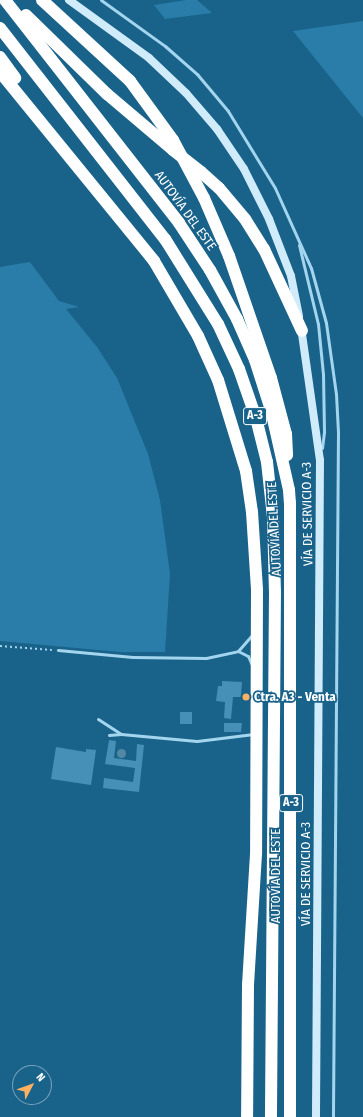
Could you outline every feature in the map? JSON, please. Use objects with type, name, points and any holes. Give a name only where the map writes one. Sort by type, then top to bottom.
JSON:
[{"type":"highway","name":"AUTOVÍA DEL ESTE","points":[[5,0],[179,223],[210,270],[237,319],[255,360],[271,410],[289,490],[292,592],[290,1117]]},
{"type":"highway","points":[[13,0],[31,22],[107,94],[219,188],[245,219],[264,249],[302,331]]},
{"type":"highway","points":[[42,0],[100,52],[151,107],[173,140],[204,198],[229,256],[271,378],[286,434],[289,490]]},
{"type":"highway","name":"AUTOVÍA DEL ESTE","points":[[0,28],[164,240],[218,324],[239,369],[256,418],[268,470],[273,517],[275,591],[271,1114]]},
{"type":"highway","points":[[0,57],[39,119]]},
{"type":"highway","points":[[0,72],[154,261],[198,336],[218,380],[235,429],[249,491],[257,590],[256,854],[248,985],[246,1116]]},
{"type":"main road","name":"VÍA DE SERVICIO A-3","points":[[69,0],[149,58],[186,93],[217,129],[244,169],[269,219],[291,276],[302,331],[320,460],[316,1117]]},
{"type":"lane","points":[[101,0],[165,46],[197,74],[228,111],[275,188],[311,268],[326,322],[338,424],[333,1117]]},
{"type":"lane","points":[[298,238],[318,324],[322,360],[324,432],[320,460]]},
{"type":"lane","points":[[58,650],[133,657],[206,658],[238,651],[251,638],[257,623]]},
{"type":"lane","points":[[238,651],[248,656],[256,675]]},
{"type":"lane","points":[[98,719],[121,734]]},
{"type":"lane","points":[[109,735],[121,734],[197,740],[256,734]]},
{"type":"path","points":[[0,646],[58,650]]},
{"type":"shaded area","points":[[186,0],[197,0],[212,13],[165,19],[154,5]]},
{"type":"shaded area","points":[[363,21],[363,118],[293,31]]},
{"type":"shaded area","points":[[30,262],[59,301],[79,307],[66,309],[97,347],[117,378],[148,454],[160,500],[170,574],[165,652],[120,652],[0,641],[0,267]]},
{"type":"shaded area","points":[[121,748],[126,753],[121,758],[116,753]]},
{"type":"building","points":[[222,681],[242,682],[241,697],[233,697],[231,719],[224,718],[225,702],[216,701],[218,686],[222,686]]},
{"type":"building","points":[[180,712],[192,712],[192,724],[180,724]]},
{"type":"building","points":[[224,723],[242,723],[241,732],[224,732]]},
{"type":"building","points":[[109,740],[116,741],[114,758],[136,761],[137,744],[144,745],[139,792],[103,788],[104,778],[133,782],[135,768],[105,764]]},
{"type":"building","points":[[56,747],[86,752],[86,749],[96,750],[91,785],[51,779]]},
{"type":"place","name":"Ctra. A3 - Venta","points":[[246,697]]}]
